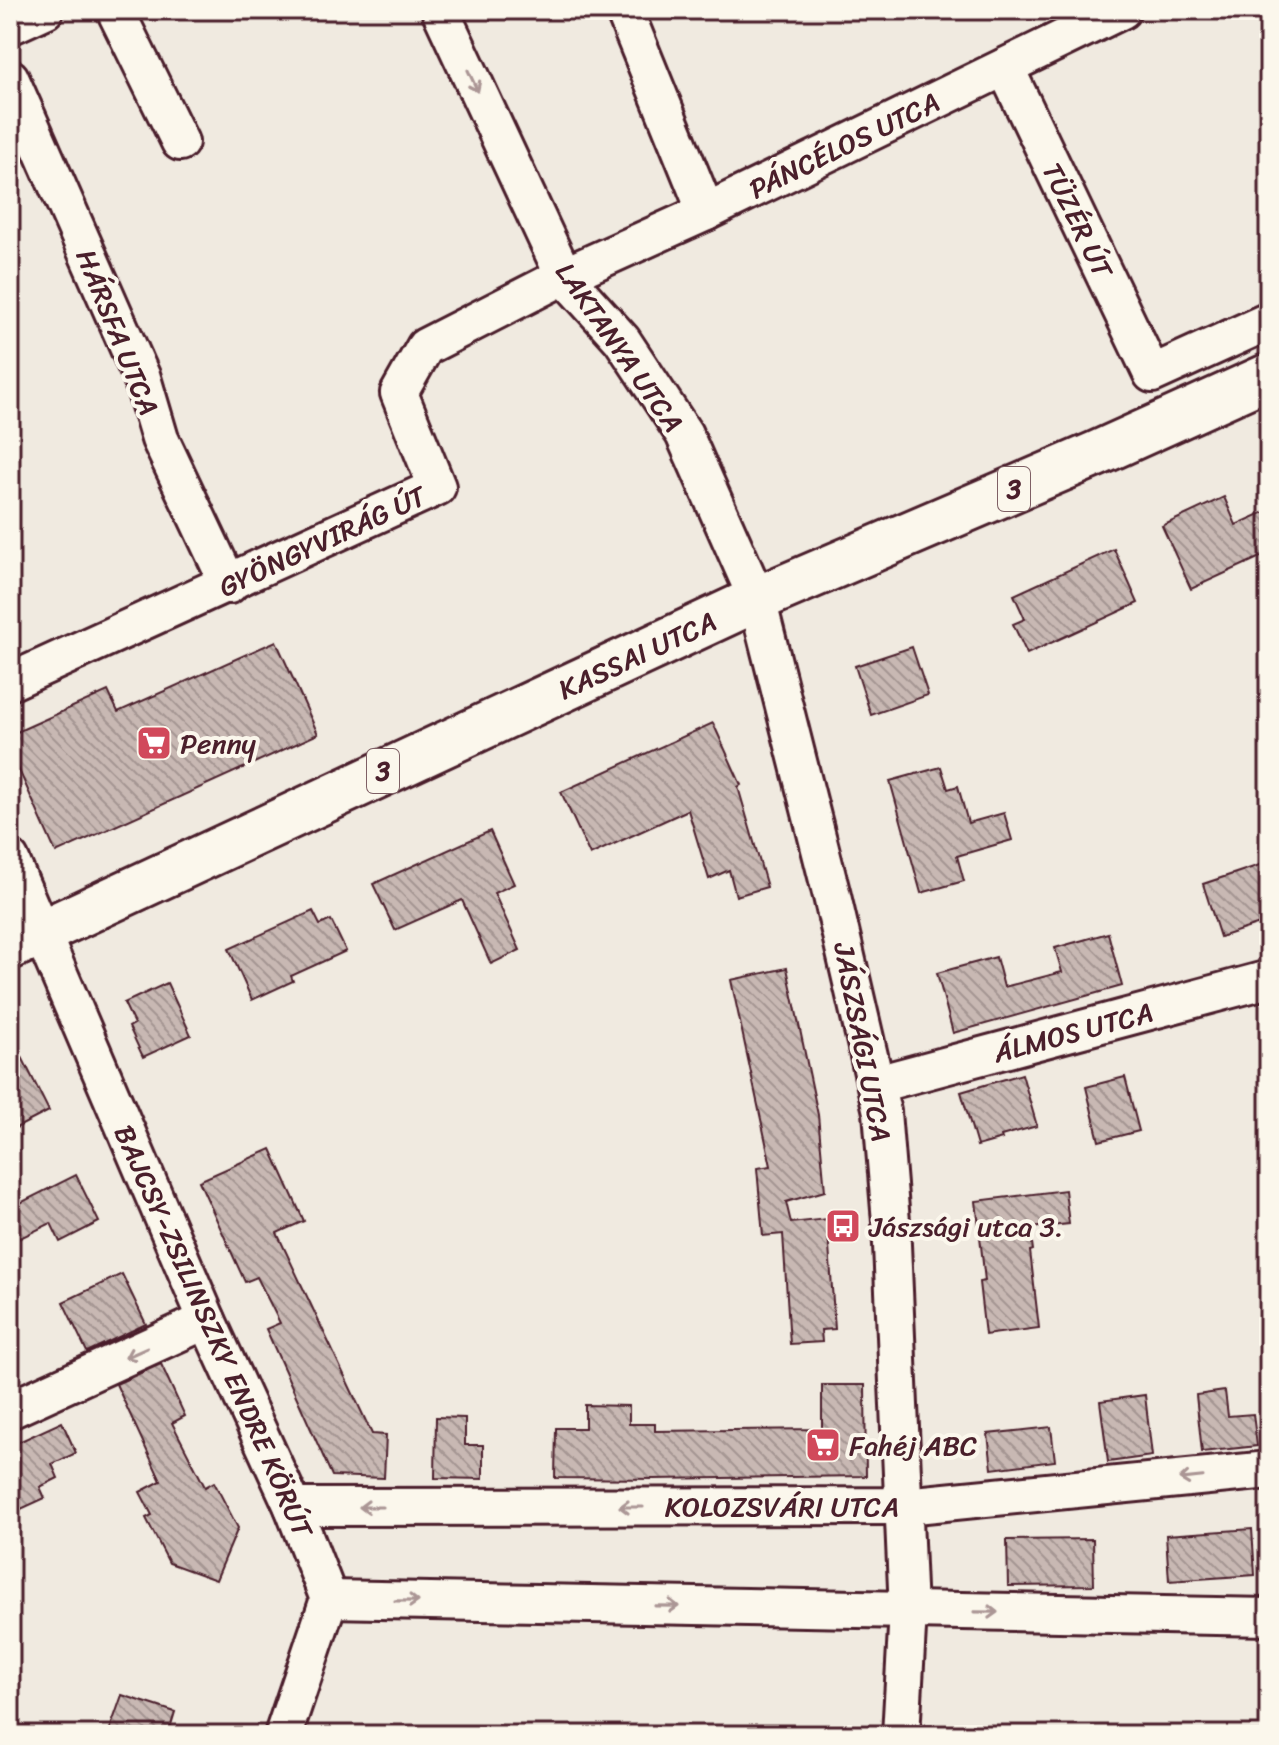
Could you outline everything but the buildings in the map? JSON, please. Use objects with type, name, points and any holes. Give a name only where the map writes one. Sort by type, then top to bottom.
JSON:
[{"type":"main road","name":"KASSAI UTCA","points":[[26,939],[757,599],[1096,454],[1269,376]]},
{"type":"street","points":[[10,26],[45,10]]},
{"type":"street","points":[[115,10],[180,142]]},
{"type":"street","name":"LAKTANYA UTCA","points":[[440,10],[564,276],[622,340],[684,434],[757,599]]},
{"type":"street","points":[[624,10],[706,212]]},
{"type":"street","name":"PÁNCÉLOS UTCA","points":[[564,276],[706,212],[1122,10]]},
{"type":"street","name":"TÜZÉR ÚT","points":[[1005,67],[1152,374],[1269,321]]},
{"type":"street","name":"HÁRSFA UTCA","points":[[10,78],[142,378],[160,439],[229,585]]},
{"type":"street","name":"GYÖNGYVIRÁG ÚT","points":[[10,682],[229,585],[437,487],[399,393],[425,347],[564,276]]},
{"type":"street","name":"JÁSZSÁGI UTCA","points":[[757,599],[832,896],[882,1112],[891,1222],[905,1506],[908,1611],[901,1735]]},
{"type":"street","name":"BAJCSY-ZSILINSZKY ENDRE KÖRÚT","points":[[10,859],[26,939],[293,1507],[329,1599]]},
{"type":"street","name":"ÁLMOS UTCA","points":[[877,1084],[1269,979]]},
{"type":"street","points":[[10,1410],[207,1320]]},
{"type":"street","name":"KOLOZSVÁRI UTCA","points":[[293,1507],[905,1506],[1269,1470]]},
{"type":"street","points":[[283,1735],[329,1599],[1269,1617]]},
{"type":"place","name":"Penny","points":[[154,743]]},
{"type":"place","name":"Jászsági utca 3.","points":[[843,1226]]},
{"type":"place","name":"Fahéj ABC","points":[[823,1445]]}]
